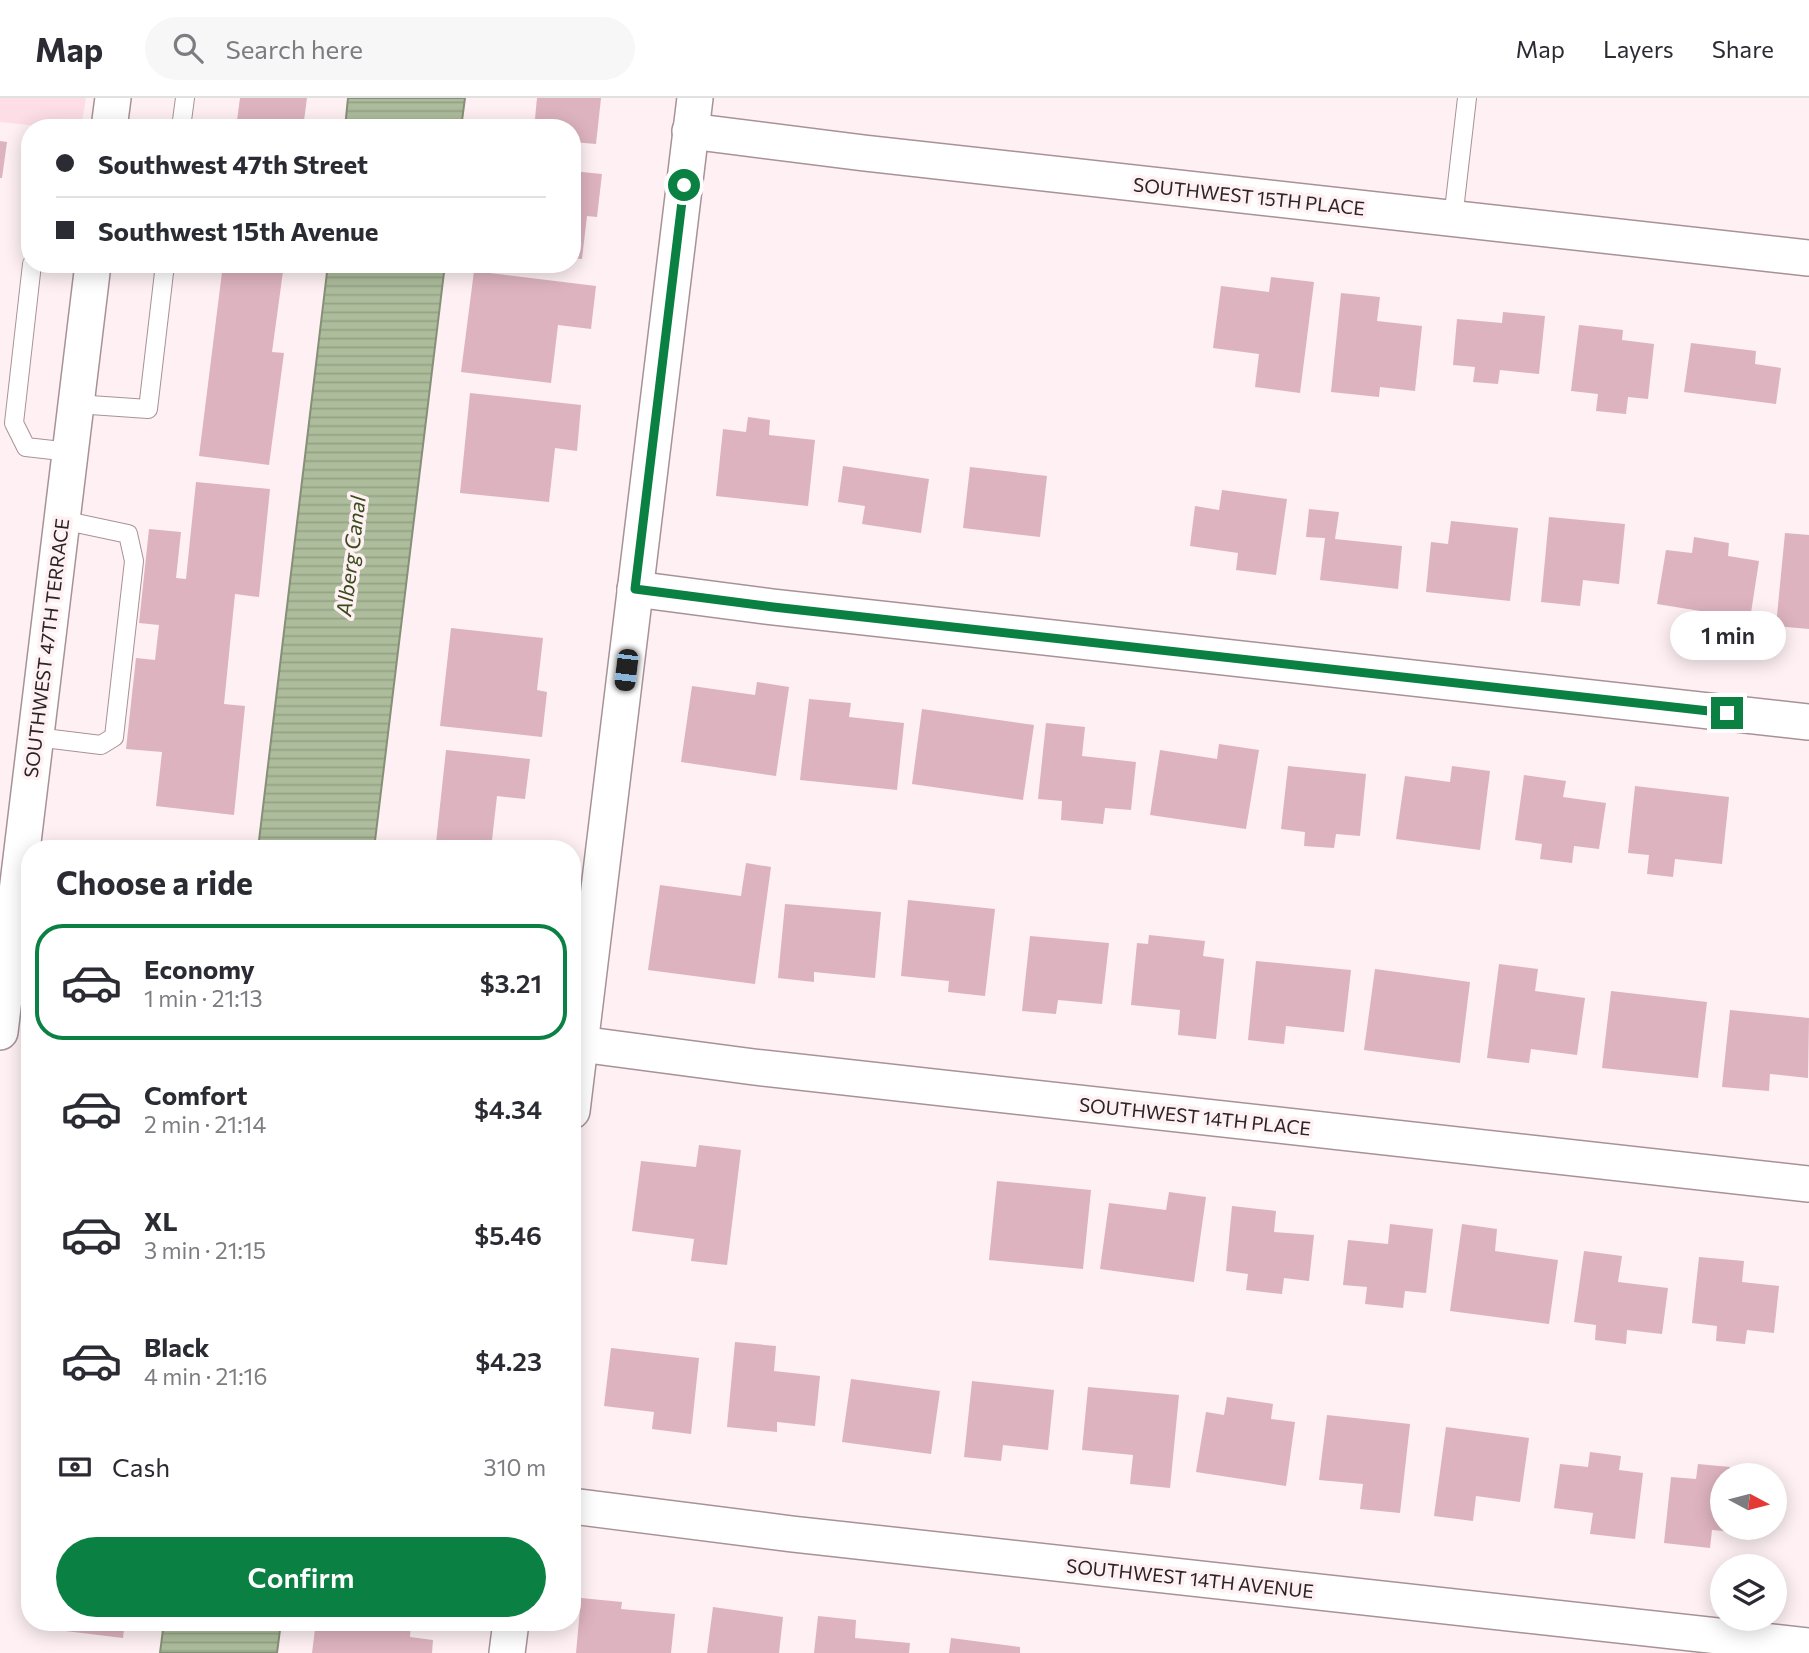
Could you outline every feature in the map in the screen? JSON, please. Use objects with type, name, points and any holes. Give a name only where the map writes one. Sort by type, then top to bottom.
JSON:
[{"type":"street","points":[[110,119],[113,98]]},
{"type":"street","points":[[581,1036],[692,114]]},
{"type":"street","name":"SOUTHWEST 15TH PLACE","points":[[692,114],[864,153],[1809,258]]},
{"type":"street","name":"SOUTHWEST 47TH TERRACE","points":[[23,840],[92,273]]},
{"type":"street","points":[[635,589],[773,607],[1809,722]]},
{"type":"street","name":"SOUTHWEST 47TH TERRACE","points":[[0,1031],[21,860]]},
{"type":"street","name":"SOUTHWEST 14TH PLACE","points":[[581,1044],[754,1067],[1809,1185]]},
{"type":"street","name":"SOUTHWEST 14TH AVENUE","points":[[581,1507],[792,1535],[1808,1644]]},
{"type":"street","points":[[507,1653],[509,1631]]},
{"type":"lane","points":[[182,119],[185,98]]},
{"type":"lane","points":[[1453,219],[1468,98]]},
{"type":"lane","points":[[31,273],[14,424],[26,447],[70,452]]},
{"type":"lane","points":[[76,404],[148,409],[164,273]]},
{"type":"lane","points":[[36,737],[101,746],[114,737],[134,561],[128,534],[62,520]]},
{"type":"shaded area","points":[[0,98],[86,98],[82,119],[21,119],[21,124],[0,122]]},
{"type":"water","points":[[348,98],[465,98],[462,119],[346,119]]},
{"type":"water","name":"Alberg Canal","points":[[327,273],[444,273],[375,840],[259,840]]},
{"type":"water","points":[[163,1631],[280,1631],[277,1653],[160,1653]]},
{"type":"building","points":[[240,98],[307,98],[304,119],[237,119]]},
{"type":"building","points":[[537,98],[601,98],[596,144],[581,143],[581,119],[535,119]]},
{"type":"building","points":[[0,141],[7,142],[2,178],[0,178]]},
{"type":"building","points":[[581,172],[602,174],[597,217],[587,216],[582,259]]},
{"type":"building","points":[[222,273],[283,273],[272,352],[284,353],[269,465],[199,456]]},
{"type":"building","points":[[474,273],[596,286],[591,329],[558,325],[551,383],[461,372]]},
{"type":"building","points":[[1271,277],[1314,282],[1300,393],[1255,387],[1259,354],[1213,348],[1221,286],[1269,292]]},
{"type":"building","points":[[1341,293],[1380,297],[1377,321],[1422,326],[1415,391],[1380,387],[1379,397],[1331,392]]},
{"type":"building","points":[[1503,312],[1545,316],[1539,374],[1500,370],[1498,384],[1473,382],[1475,367],[1453,365],[1457,319],[1502,323]]},
{"type":"building","points":[[1579,325],[1623,330],[1622,340],[1654,344],[1648,399],[1628,397],[1626,414],[1596,411],[1598,394],[1571,391]]},
{"type":"building","points":[[1691,343],[1756,351],[1755,364],[1781,368],[1776,404],[1684,392]]},
{"type":"building","points":[[470,393],[581,405],[577,451],[555,448],[549,502],[460,493]]},
{"type":"building","points":[[748,417],[770,420],[769,435],[815,440],[808,506],[716,496],[723,429],[746,432]]},
{"type":"building","points":[[843,466],[929,479],[921,533],[862,524],[865,506],[838,502]]},
{"type":"building","points":[[970,467],[1047,476],[1040,537],[963,528]]},
{"type":"building","points":[[196,482],[270,489],[259,597],[235,594],[224,704],[245,706],[234,815],[156,806],[162,752],[126,749],[136,658],[155,660],[159,625],[139,623],[149,529],[181,532],[176,578],[186,579]]},
{"type":"building","points":[[1222,490],[1287,499],[1276,575],[1236,570],[1238,553],[1190,546],[1195,506],[1219,510]]},
{"type":"building","points":[[1309,509],[1339,512],[1335,539],[1402,546],[1398,589],[1320,580],[1325,538],[1306,537]]},
{"type":"building","points":[[1549,517],[1625,524],[1619,584],[1583,580],[1580,606],[1541,602]]},
{"type":"building","points":[[1451,521],[1518,528],[1510,601],[1426,592],[1431,542],[1448,544]]},
{"type":"building","points":[[1785,533],[1809,535],[1809,629],[1776,626]]},
{"type":"building","points":[[1694,537],[1729,543],[1728,556],[1759,561],[1750,619],[1657,604],[1666,550],[1692,553]]},
{"type":"building","points":[[451,628],[543,638],[537,690],[547,692],[542,737],[440,726]]},
{"type":"building","points":[[757,682],[789,687],[776,776],[681,762],[692,686],[755,695]]},
{"type":"building","points":[[809,699],[851,703],[849,717],[904,723],[897,790],[800,780]]},
{"type":"building","points":[[922,709],[1034,725],[1023,800],[912,784]]},
{"type":"building","points":[[1046,723],[1085,727],[1082,756],[1136,762],[1131,810],[1105,808],[1103,824],[1061,820],[1062,801],[1038,799]]},
{"type":"building","points":[[1219,744],[1259,750],[1246,829],[1150,815],[1160,750],[1217,759]]},
{"type":"building","points":[[446,750],[530,759],[525,799],[497,796],[492,840],[436,840]]},
{"type":"building","points":[[1288,766],[1366,774],[1360,836],[1336,834],[1334,848],[1304,846],[1305,832],[1281,829]]},
{"type":"building","points":[[1452,766],[1490,771],[1480,850],[1396,839],[1405,776],[1450,782]]},
{"type":"building","points":[[1524,775],[1566,781],[1563,797],[1606,803],[1599,849],[1574,846],[1572,863],[1540,859],[1542,844],[1515,840]]},
{"type":"building","points":[[1635,786],[1729,797],[1722,864],[1675,859],[1673,877],[1647,874],[1649,855],[1628,853]]},
{"type":"building","points":[[746,863],[771,867],[755,984],[648,970],[660,885],[741,896]]},
{"type":"building","points":[[908,900],[995,909],[985,996],[948,992],[949,981],[901,976]]},
{"type":"building","points":[[785,904],[881,912],[875,978],[814,972],[814,982],[778,978]]},
{"type":"building","points":[[1149,935],[1205,941],[1203,956],[1224,959],[1216,1039],[1178,1035],[1180,1010],[1131,1005],[1137,943],[1148,944]]},
{"type":"building","points":[[1030,936],[1109,943],[1102,1004],[1058,1000],[1056,1014],[1022,1011]]},
{"type":"building","points":[[1256,961],[1351,970],[1344,1032],[1286,1026],[1284,1044],[1248,1040]]},
{"type":"building","points":[[1499,964],[1538,969],[1535,991],[1585,998],[1577,1055],[1531,1049],[1529,1063],[1487,1058]]},
{"type":"building","points":[[1375,969],[1470,982],[1460,1063],[1364,1050]]},
{"type":"building","points":[[1611,991],[1707,1002],[1698,1078],[1602,1068]]},
{"type":"building","points":[[1730,1010],[1809,1018],[1808,1078],[1770,1074],[1769,1091],[1722,1087]]},
{"type":"building","points":[[699,1145],[741,1150],[727,1265],[691,1261],[694,1239],[632,1231],[641,1161],[696,1167]]},
{"type":"building","points":[[997,1181],[1091,1190],[1083,1269],[989,1260]]},
{"type":"building","points":[[1169,1192],[1206,1197],[1194,1282],[1100,1269],[1109,1203],[1166,1210]]},
{"type":"building","points":[[1232,1206],[1276,1211],[1274,1232],[1314,1235],[1309,1281],[1284,1278],[1282,1294],[1246,1290],[1248,1274],[1226,1271]]},
{"type":"building","points":[[1390,1224],[1433,1229],[1426,1293],[1405,1291],[1403,1308],[1365,1304],[1367,1287],[1343,1285],[1348,1240],[1388,1244]]},
{"type":"building","points":[[1462,1224],[1497,1229],[1495,1251],[1558,1260],[1549,1324],[1450,1311]]},
{"type":"building","points":[[1584,1251],[1622,1256],[1618,1282],[1668,1288],[1662,1334],[1627,1330],[1626,1344],[1595,1340],[1596,1325],[1574,1322]]},
{"type":"building","points":[[1699,1257],[1744,1261],[1742,1282],[1779,1286],[1774,1333],[1747,1330],[1745,1344],[1716,1341],[1717,1326],[1692,1323]]},
{"type":"building","points":[[735,1342],[776,1346],[774,1371],[820,1376],[815,1426],[777,1422],[777,1432],[727,1427]]},
{"type":"building","points":[[611,1348],[699,1358],[691,1434],[652,1429],[654,1412],[604,1406]]},
{"type":"building","points":[[851,1379],[940,1391],[931,1454],[842,1442]]},
{"type":"building","points":[[972,1381],[1054,1390],[1048,1450],[1003,1445],[1001,1461],[964,1457]]},
{"type":"building","points":[[1088,1387],[1179,1395],[1170,1488],[1130,1484],[1133,1455],[1082,1450]]},
{"type":"building","points":[[1227,1397],[1273,1404],[1271,1419],[1295,1422],[1286,1486],[1196,1472],[1206,1412],[1224,1415]]},
{"type":"building","points":[[1327,1415],[1410,1424],[1400,1513],[1360,1509],[1363,1484],[1319,1480]]},
{"type":"building","points":[[1446,1427],[1529,1438],[1520,1502],[1476,1496],[1473,1521],[1434,1516]]},
{"type":"building","points":[[1590,1452],[1621,1456],[1619,1470],[1643,1473],[1635,1539],[1590,1534],[1593,1513],[1554,1508],[1560,1464],[1588,1467]]},
{"type":"building","points":[[1698,1464],[1710,1465],[1710,1548],[1664,1543],[1671,1477],[1696,1479]]},
{"type":"building","points":[[581,1598],[622,1602],[621,1609],[675,1614],[671,1653],[576,1653],[578,1631],[581,1631]]},
{"type":"building","points":[[713,1607],[783,1617],[779,1653],[707,1653]]},
{"type":"building","points":[[818,1616],[856,1620],[855,1638],[910,1643],[909,1653],[814,1653]]},
{"type":"building","points":[[65,1631],[124,1631],[123,1638]]},
{"type":"building","points":[[315,1631],[410,1631],[410,1637],[433,1640],[432,1653],[312,1653]]},
{"type":"building","points":[[951,1638],[1020,1647],[1020,1653],[949,1653]]},
{"type":"route","points":[[684,185],[635,589],[773,607],[1727,713]]}]
